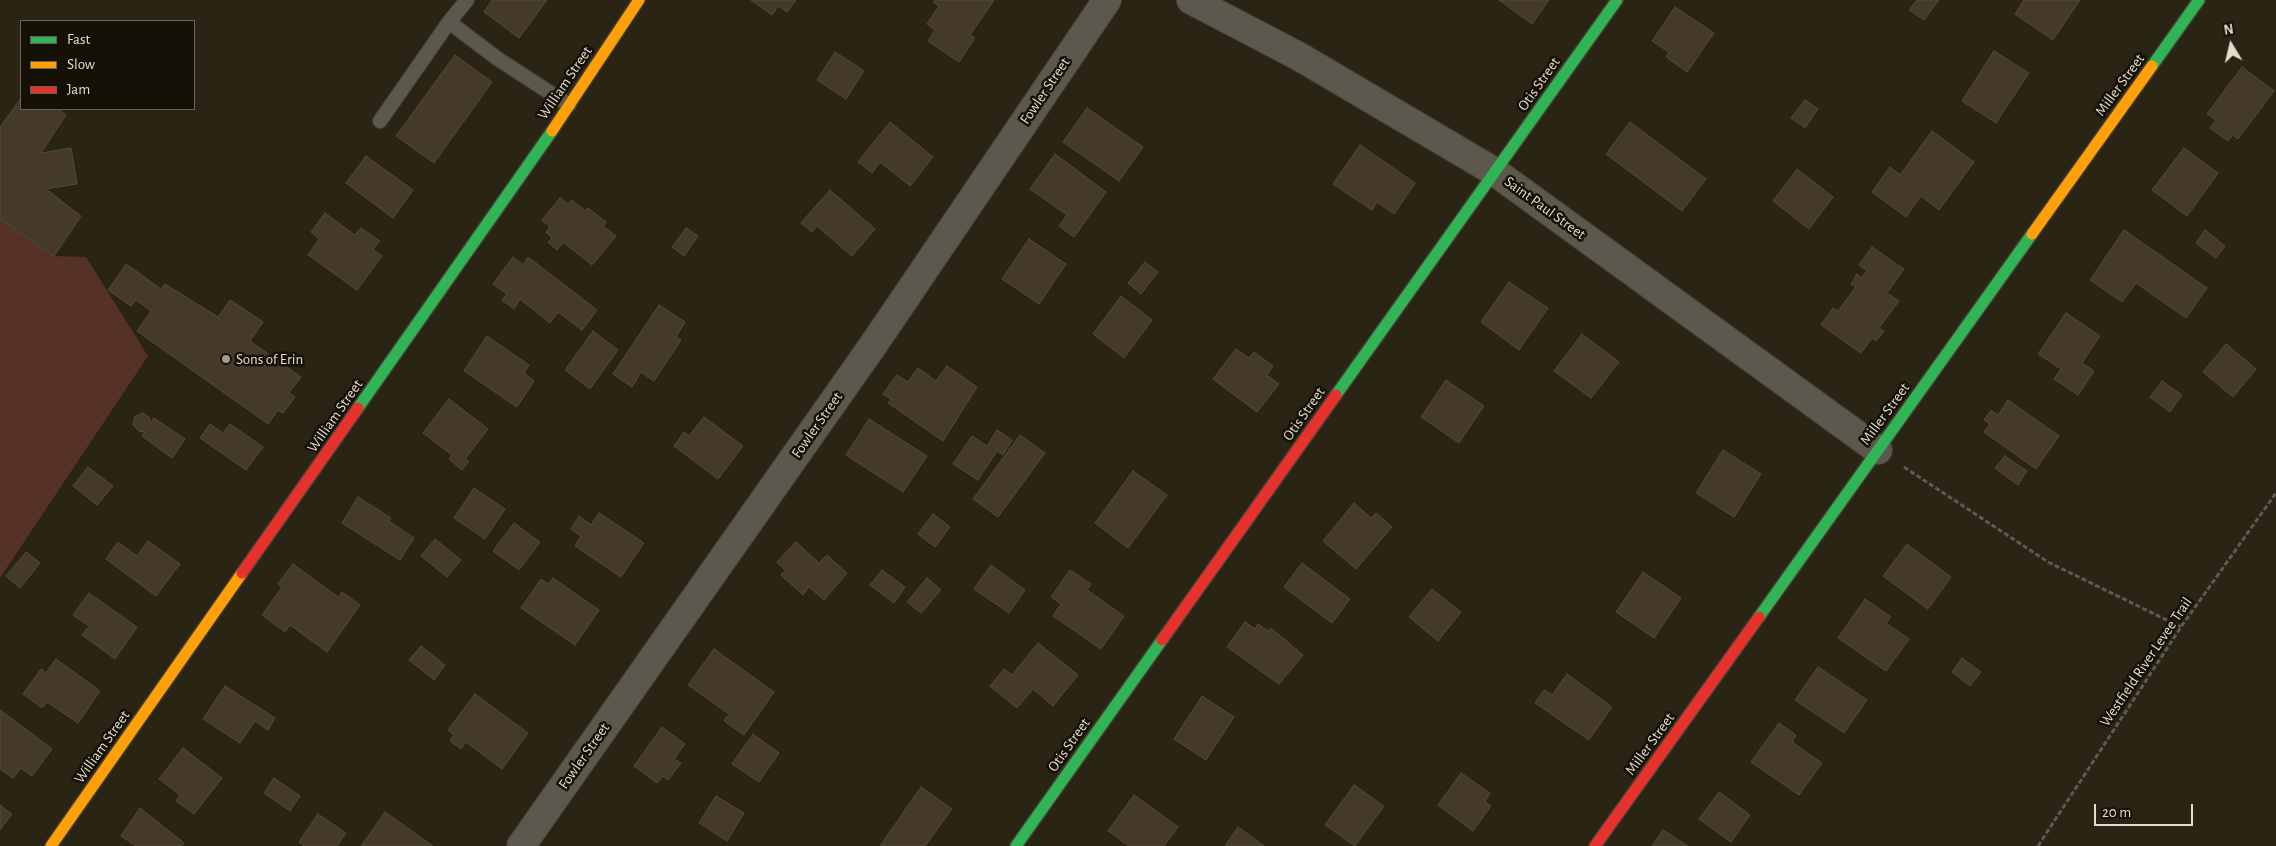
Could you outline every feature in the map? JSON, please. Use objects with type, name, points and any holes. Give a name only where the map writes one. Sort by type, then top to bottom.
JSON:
[{"type":"street","name":"William Street","points":[[51,846],[569,105],[639,0]]},
{"type":"street","name":"Fowler Street","points":[[521,846],[871,349],[1107,0]]},
{"type":"street","name":"Saint Paul Street","points":[[1191,0],[1308,62],[1495,172],[1878,450]]},
{"type":"street","name":"Otis Street","points":[[1016,846],[1617,0]]},
{"type":"street","name":"Miller Street","points":[[1595,846],[2199,0]]},
{"type":"lane","points":[[380,121],[449,22],[467,0]]},
{"type":"lane","points":[[449,22],[498,59],[569,105]]},
{"type":"path","points":[[1878,450],[2048,562],[2181,627]]},
{"type":"path","name":"Westfield River Levee Trail","points":[[2038,846],[2181,627],[2276,493]]},
{"type":"shaded area","points":[[0,219],[54,256],[86,257],[148,356],[0,578]]},
{"type":"building","points":[[492,0],[547,0],[519,38],[484,12]]},
{"type":"building","points":[[751,0],[796,0],[787,12],[778,6],[772,15]]},
{"type":"building","points":[[935,0],[994,0],[970,35],[975,38],[959,62],[928,41],[935,30],[927,24],[939,6],[933,2]]},
{"type":"building","points":[[1499,0],[1549,0],[1532,24]]},
{"type":"building","points":[[1917,0],[1939,0],[1924,20],[1909,10]]},
{"type":"building","points":[[2024,0],[2080,0],[2053,40],[2015,14]]},
{"type":"building","points":[[1675,7],[1714,33],[1687,72],[1666,57],[1669,52],[1652,41]]},
{"type":"building","points":[[1994,51],[2029,73],[1996,123],[1962,101]]},
{"type":"building","points":[[835,52],[864,71],[846,99],[817,80]]},
{"type":"building","points":[[455,55],[492,82],[434,163],[396,136]]},
{"type":"building","points":[[2242,67],[2274,91],[2238,139],[2233,135],[2228,141],[2210,128],[2216,120],[2207,114]]},
{"type":"building","points":[[20,99],[20,110],[59,110],[66,115],[41,153],[71,148],[77,184],[46,189],[81,216],[54,256],[0,219],[0,127]]},
{"type":"building","points":[[1805,100],[1818,109],[1805,128],[1791,118]]},
{"type":"building","points":[[1087,108],[1143,147],[1119,181],[1063,142]]},
{"type":"building","points":[[890,122],[933,157],[910,186],[880,162],[872,173],[858,162]]},
{"type":"building","points":[[1630,122],[1706,179],[1682,211],[1606,154]]},
{"type":"building","points":[[1932,131],[1974,162],[1939,210],[1921,196],[1906,217],[1872,192],[1890,167],[1900,175]]},
{"type":"building","points":[[1360,145],[1415,183],[1394,214],[1377,202],[1372,210],[1333,184]]},
{"type":"building","points":[[2184,148],[2218,173],[2187,216],[2152,190]]},
{"type":"building","points":[[1055,154],[1106,192],[1074,237],[1059,226],[1067,215],[1030,189]]},
{"type":"building","points":[[366,156],[413,190],[393,218],[346,183]]},
{"type":"building","points":[[1797,169],[1833,197],[1809,229],[1773,201]]},
{"type":"building","points":[[830,190],[875,229],[852,256],[817,226],[812,232],[801,223]]},
{"type":"building","points":[[560,198],[568,204],[572,200],[585,211],[588,208],[606,222],[603,226],[616,236],[592,265],[563,242],[557,250],[548,242],[552,238],[546,232],[550,227],[542,220]]},
{"type":"building","points":[[325,213],[355,235],[361,228],[380,241],[373,249],[382,256],[357,290],[308,255],[319,239],[311,232]]},
{"type":"building","points":[[686,228],[698,236],[684,256],[672,247]]},
{"type":"building","points":[[2124,230],[2207,288],[2186,318],[2136,283],[2122,302],[2090,280]]},
{"type":"building","points":[[2205,230],[2225,246],[2216,258],[2196,243]]},
{"type":"building","points":[[1029,239],[1066,264],[1039,304],[1002,279]]},
{"type":"building","points":[[1872,247],[1904,269],[1887,293],[1899,301],[1879,328],[1884,331],[1876,341],[1872,338],[1861,353],[1821,325],[1833,308],[1838,311],[1856,287],[1851,284],[1857,274],[1861,278],[1867,271],[1859,265]]},
{"type":"building","points":[[513,257],[523,265],[528,257],[597,310],[582,330],[558,312],[550,323],[520,299],[514,309],[502,300],[507,294],[493,284]]},
{"type":"building","points":[[1145,262],[1158,272],[1141,294],[1128,283]]},
{"type":"building","name":"Sons of Erin","points":[[126,264],[161,289],[165,284],[218,317],[230,300],[263,322],[250,341],[301,377],[289,393],[295,397],[283,413],[278,410],[268,424],[137,331],[151,311],[136,300],[131,306],[108,290]]},
{"type":"building","points":[[1509,282],[1548,308],[1519,350],[1481,322]]},
{"type":"building","points":[[1121,296],[1152,320],[1124,358],[1093,334]]},
{"type":"building","points":[[659,305],[685,322],[676,337],[681,340],[654,381],[641,372],[632,387],[613,374]]},
{"type":"building","points":[[2066,313],[2100,336],[2082,363],[2094,371],[2078,395],[2054,379],[2061,369],[2038,354]]},
{"type":"building","points":[[593,331],[618,350],[590,389],[565,370]]},
{"type":"building","points":[[1582,334],[1619,362],[1591,398],[1554,371]]},
{"type":"building","points":[[487,336],[529,365],[524,373],[534,381],[517,407],[464,371]]},
{"type":"building","points":[[2226,344],[2256,369],[2233,397],[2203,372]]},
{"type":"building","points":[[1236,349],[1249,358],[1254,352],[1273,366],[1267,375],[1279,384],[1257,412],[1213,379]]},
{"type":"building","points":[[947,366],[977,387],[943,441],[888,403],[891,399],[883,394],[897,375],[908,382],[918,368],[936,381]]},
{"type":"building","points":[[1446,380],[1484,406],[1459,443],[1421,417]]},
{"type":"building","points":[[2162,381],[2182,395],[2170,412],[2150,397]]},
{"type":"building","points":[[449,399],[488,429],[465,459],[469,461],[462,470],[449,459],[452,455],[423,433]]},
{"type":"building","points":[[2008,400],[2059,436],[2036,469],[1984,432],[1990,424],[1984,420],[1991,410],[1998,415]]},
{"type":"building","points":[[143,413],[149,417],[151,423],[154,418],[185,439],[172,458],[142,436],[145,431],[140,432],[133,425],[135,416]]},
{"type":"building","points":[[704,417],[743,446],[718,479],[674,446],[684,432],[689,436]]},
{"type":"building","points":[[869,419],[927,456],[903,492],[846,455]]},
{"type":"building","points":[[210,424],[223,433],[230,424],[263,447],[246,470],[200,438]]},
{"type":"building","points":[[997,430],[1012,440],[1003,455],[997,451],[978,480],[953,464],[972,436],[987,446]]},
{"type":"building","points":[[1020,435],[1045,453],[998,517],[973,499]]},
{"type":"building","points":[[1723,450],[1761,474],[1734,517],[1696,493]]},
{"type":"building","points":[[2005,456],[2027,471],[2018,485],[1995,468]]},
{"type":"building","points":[[88,467],[113,486],[97,505],[73,486]]},
{"type":"building","points":[[1133,471],[1167,495],[1128,548],[1095,523]]},
{"type":"building","points":[[474,488],[505,509],[485,539],[454,518]]},
{"type":"building","points":[[358,497],[391,518],[389,521],[414,538],[400,560],[342,523]]},
{"type":"building","points":[[1354,503],[1371,518],[1376,513],[1392,527],[1356,569],[1323,541]]},
{"type":"building","points":[[599,513],[644,543],[621,577],[575,546],[581,536],[571,529],[579,516],[591,525]]},
{"type":"building","points":[[933,514],[950,527],[935,547],[918,534]]},
{"type":"building","points":[[514,523],[540,542],[519,570],[493,551]]},
{"type":"building","points":[[435,539],[461,560],[447,577],[421,556]]},
{"type":"building","points":[[148,541],[180,564],[156,596],[106,559],[118,542],[137,556]]},
{"type":"building","points":[[796,542],[819,563],[827,555],[847,573],[824,600],[809,587],[803,595],[781,575],[785,570],[777,562]]},
{"type":"building","points":[[1907,544],[1951,577],[1928,609],[1883,576]]},
{"type":"building","points":[[26,552],[40,563],[20,588],[6,576]]},
{"type":"building","points":[[1302,563],[1350,599],[1332,623],[1284,587]]},
{"type":"building","points":[[293,564],[338,597],[342,592],[360,605],[327,652],[290,625],[285,632],[262,615],[282,587],[278,584]]},
{"type":"building","points":[[991,565],[1025,590],[1009,613],[974,589]]},
{"type":"building","points":[[882,570],[905,587],[894,603],[870,585]]},
{"type":"building","points":[[1070,570],[1091,584],[1087,590],[1124,616],[1101,649],[1053,616],[1061,604],[1051,597]]},
{"type":"building","points":[[1643,572],[1681,598],[1654,638],[1616,612]]},
{"type":"building","points":[[553,578],[599,610],[575,645],[521,608],[541,579],[548,584]]},
{"type":"building","points":[[927,578],[941,590],[921,613],[907,602]]},
{"type":"building","points":[[1432,589],[1461,612],[1438,641],[1409,617]]},
{"type":"building","points":[[89,593],[137,627],[115,659],[82,635],[89,626],[73,615]]},
{"type":"building","points":[[1865,599],[1891,617],[1886,623],[1909,639],[1886,671],[1838,638]]},
{"type":"building","points":[[1245,622],[1255,629],[1258,624],[1268,631],[1271,628],[1303,655],[1279,684],[1227,647]]},
{"type":"building","points":[[1038,643],[1078,675],[1053,706],[1033,689],[1017,708],[990,686],[1004,669],[1012,675]]},
{"type":"building","points":[[421,646],[445,665],[434,680],[409,660]]},
{"type":"building","points":[[714,649],[774,692],[744,735],[724,721],[729,714],[688,685]]},
{"type":"building","points":[[1962,658],[1981,672],[1970,686],[1952,672]]},
{"type":"building","points":[[56,659],[100,691],[78,723],[47,702],[42,708],[23,694],[41,669],[46,673]]},
{"type":"building","points":[[1818,667],[1867,700],[1844,733],[1795,700]]},
{"type":"building","points":[[1567,674],[1612,707],[1589,740],[1535,703],[1544,690],[1552,695]]},
{"type":"building","points":[[225,686],[275,718],[268,730],[255,721],[240,743],[203,719]]},
{"type":"building","points":[[475,694],[528,733],[502,769],[466,742],[461,749],[450,741],[454,735],[448,730]]},
{"type":"building","points":[[1202,696],[1234,717],[1206,760],[1174,739]]},
{"type":"building","points":[[0,710],[52,749],[32,776],[21,768],[13,778],[0,769]]},
{"type":"building","points":[[1779,723],[1796,735],[1792,742],[1822,763],[1799,795],[1751,762]]},
{"type":"building","points":[[662,727],[685,744],[674,759],[681,763],[668,780],[663,776],[657,783],[634,766]]},
{"type":"building","points":[[753,734],[779,753],[759,782],[732,764]]},
{"type":"building","points":[[183,748],[222,778],[194,814],[176,801],[180,795],[159,779]]},
{"type":"building","points":[[1461,773],[1490,793],[1485,801],[1491,806],[1473,831],[1438,805]]},
{"type":"building","points":[[274,778],[300,796],[290,811],[264,793]]},
{"type":"building","points":[[1354,785],[1384,806],[1355,846],[1325,825]]},
{"type":"building","points":[[921,787],[952,809],[925,846],[880,846]]},
{"type":"building","points":[[1719,792],[1750,815],[1731,842],[1699,819]]},
{"type":"building","points":[[1134,795],[1178,827],[1164,846],[1129,846],[1108,831]]},
{"type":"building","points":[[716,796],[744,813],[727,841],[699,823]]},
{"type":"building","points":[[0,805],[12,814],[0,830]]},
{"type":"building","points":[[140,808],[184,843],[182,846],[136,846],[121,836]]},
{"type":"building","points":[[385,812],[433,846],[361,846]]},
{"type":"building","points":[[318,814],[346,833],[337,846],[304,846],[299,842]]},
{"type":"building","points":[[1238,827],[1264,846],[1225,846]]},
{"type":"building","points":[[1663,830],[1688,846],[1652,846]]},
{"type":"traffic: fast","points":[[1336,395],[1617,0]]},
{"type":"traffic: fast","points":[[2152,66],[2199,0]]},
{"type":"traffic: fast","points":[[358,408],[552,131]]},
{"type":"traffic: fast","points":[[1759,617],[2032,234]]},
{"type":"traffic: fast","points":[[1016,846],[1162,640]]},
{"type":"traffic: slow","points":[[552,131],[639,0]]},
{"type":"traffic: slow","points":[[2032,234],[2152,66]]},
{"type":"traffic: slow","points":[[51,846],[242,573]]},
{"type":"traffic: jam","points":[[1162,640],[1336,395]]},
{"type":"traffic: jam","points":[[242,573],[358,408]]},
{"type":"traffic: jam","points":[[1595,846],[1759,617]]},
{"type":"place","name":"Sons of Erin","points":[[226,359]]}]
